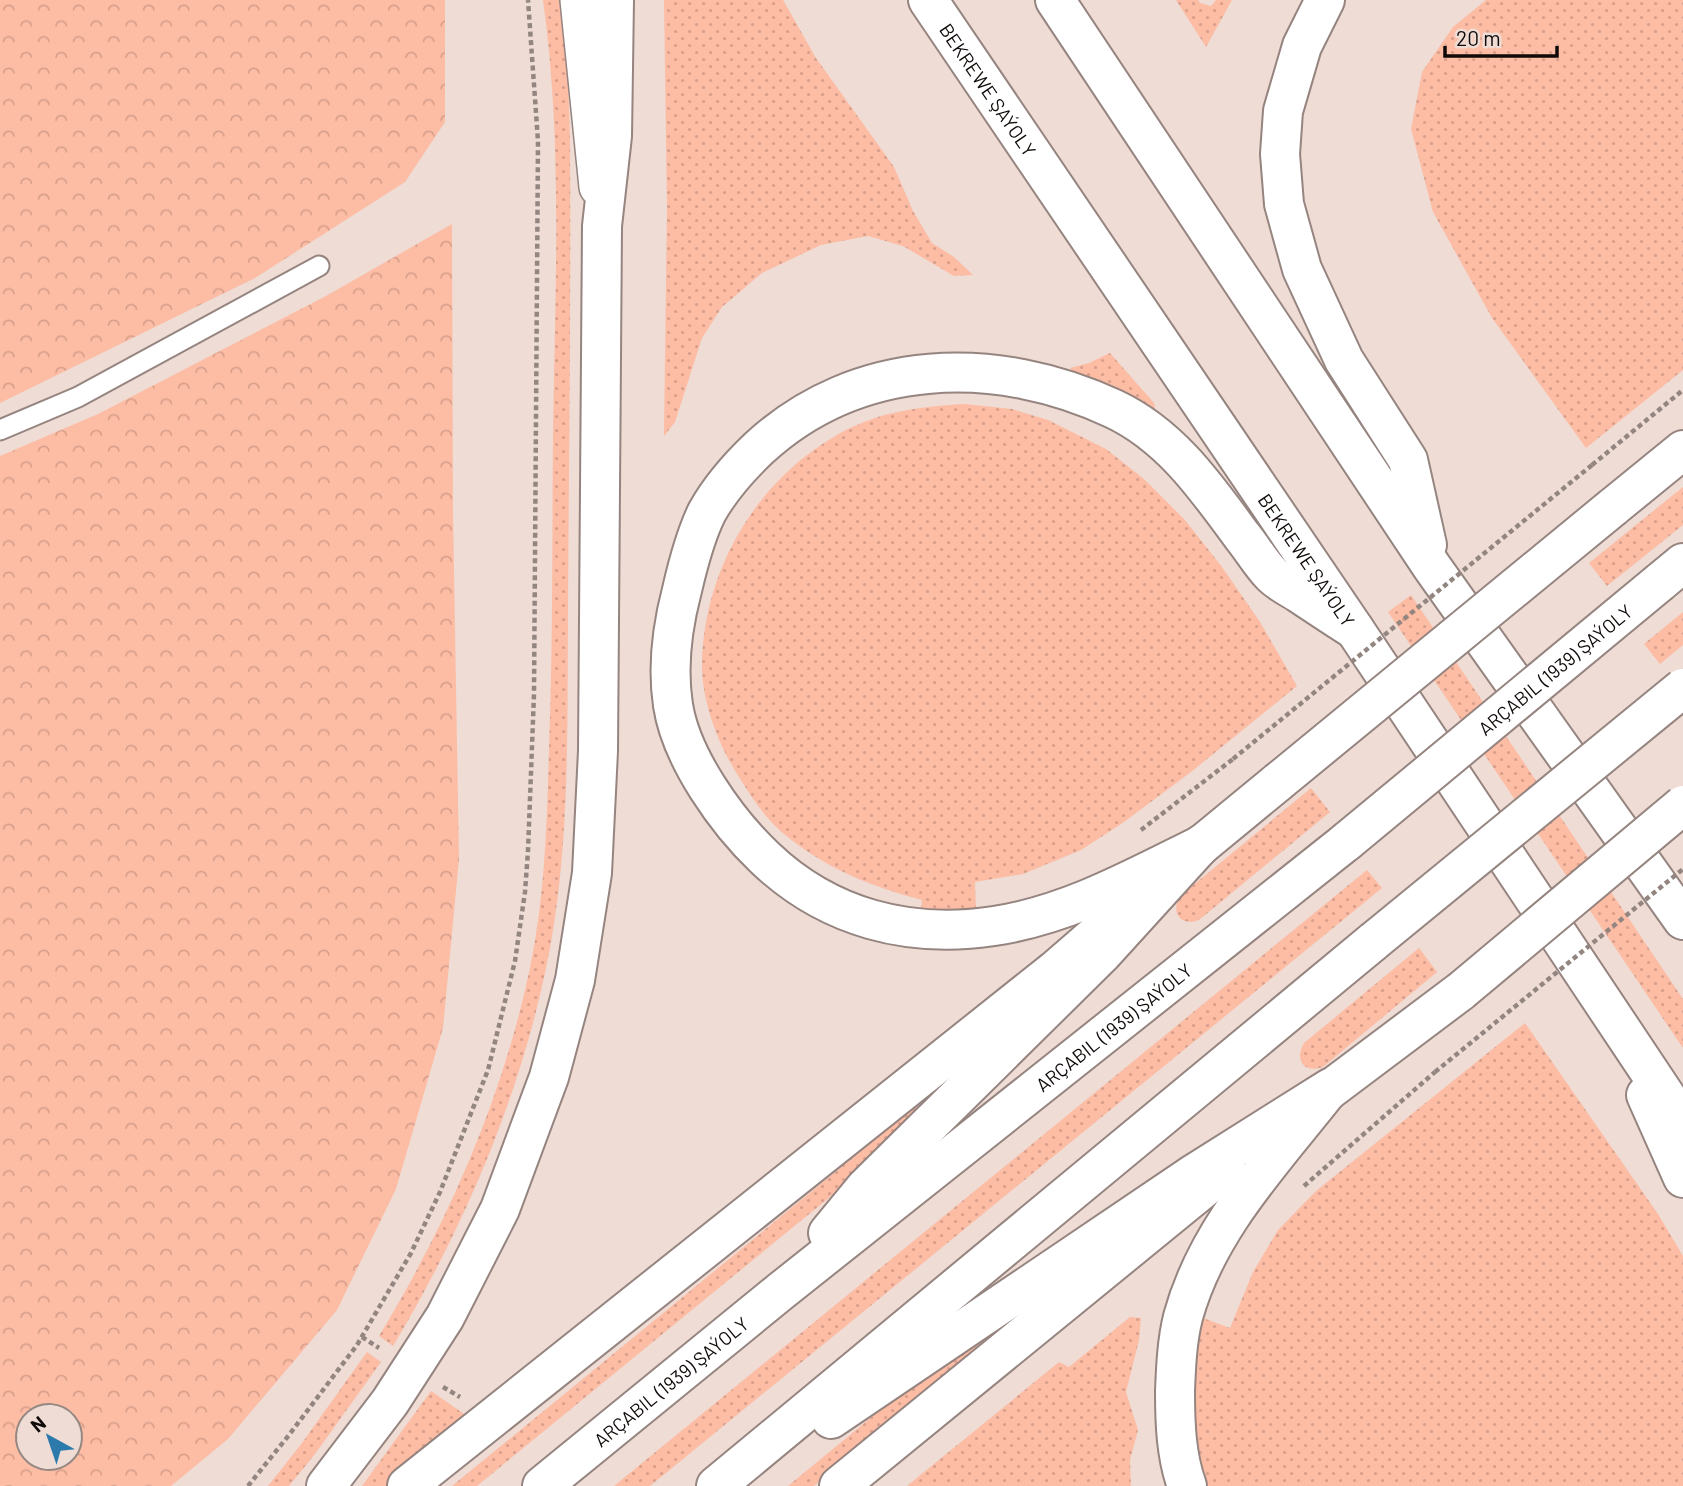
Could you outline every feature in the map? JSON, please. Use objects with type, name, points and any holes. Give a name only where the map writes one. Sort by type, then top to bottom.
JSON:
[{"type":"main road","points":[[326,1486],[390,1402],[445,1317],[500,1209],[549,1077],[575,980],[592,873],[598,751],[602,226],[612,136],[614,0]]},
{"type":"main road","name":"BEKREWE ŞAÝOLY","points":[[928,0],[1355,630],[1683,1122]]},
{"type":"main road","points":[[1055,0],[1432,567],[1683,920]]},
{"type":"main road","points":[[1325,0],[1302,46],[1283,111],[1280,154],[1284,204],[1302,269],[1344,360],[1408,460],[1432,567]]},
{"type":"main road","points":[[1202,844],[1063,910],[995,926],[943,931],[885,925],[821,900],[786,878],[751,845],[714,799],[689,753],[673,708],[670,658],[689,558],[707,513],[736,470],[774,435],[812,408],[859,387],[918,373],[963,372],[1009,376],[1059,388],[1116,410],[1155,434],[1188,465],[1272,576],[1355,630]]},
{"type":"main road","points":[[408,1486],[1044,978],[1202,844],[1683,450]]},
{"type":"main road","name":"ARÇABIL (1939) ŞAÝOLY","points":[[542,1486],[781,1291],[1346,842],[1672,573]]},
{"type":"main road","points":[[716,1486],[1683,688]]},
{"type":"main road","points":[[839,1486],[1208,1184],[1330,1088],[1461,991],[1683,804]]},
{"type":"main road","points":[[781,1291],[865,1188],[1102,954],[1202,844]]},
{"type":"main road","points":[[1606,1007],[1683,1178]]},
{"type":"main road","points":[[730,1486],[1195,1173],[1330,1088]]},
{"type":"main road","points":[[1187,1486],[1175,1424],[1176,1358],[1183,1317],[1202,1264],[1234,1209],[1330,1088]]},
{"type":"street","points":[[579,0],[602,226]]},
{"type":"lane","points":[[0,430],[78,397],[319,266]]},
{"type":"path","points":[[248,1486],[362,1337],[411,1253],[440,1192],[488,1070],[515,961],[525,892],[534,694],[538,141],[528,0]]},
{"type":"path","points":[[1133,836],[1233,759],[1683,390]]},
{"type":"path","points":[[1435,1072],[1683,869]]},
{"type":"path","points":[[362,1337],[472,1404]]},
{"type":"green space","points":[[0,0],[445,0],[445,122],[405,182],[255,278],[0,403]]},
{"type":"green space","points":[[543,0],[559,0],[568,80],[570,140],[567,744],[559,883],[545,973],[533,1022],[503,1118],[442,1258],[393,1346],[379,1336],[450,1204],[489,1111],[505,1064],[530,968],[542,887],[551,670],[556,270],[553,108]]},
{"type":"green space","points":[[664,0],[783,0],[816,58],[894,167],[913,211],[932,243],[954,257],[973,275],[954,276],[903,246],[868,236],[821,245],[762,273],[722,307],[702,338],[675,422],[664,436],[667,208]]},
{"type":"green space","points":[[1176,0],[1198,0],[1211,6],[1216,0],[1232,0],[1206,47]]},
{"type":"green space","points":[[1486,0],[1683,0],[1683,370],[1586,448],[1492,318],[1433,212],[1411,129],[1422,72],[1453,27]]},
{"type":"green space","points":[[452,224],[453,512],[459,859],[443,1028],[396,1189],[337,1310],[228,1439],[171,1486],[0,1486],[0,456],[98,414],[326,296]]},
{"type":"green space","points":[[1110,353],[1154,403],[1155,408],[1151,413],[1074,374],[1070,368]]},
{"type":"green space","points":[[964,404],[1012,409],[1048,420],[1106,449],[1144,479],[1185,520],[1222,567],[1260,622],[1297,686],[1191,772],[1081,850],[1023,874],[975,882],[976,911],[921,911],[922,900],[869,883],[804,849],[781,832],[761,810],[732,765],[713,725],[703,682],[704,633],[711,599],[737,536],[778,481],[804,458],[832,438],[864,422],[912,409]]},
{"type":"green space","points":[[1683,487],[1683,525],[1607,586],[1589,563]]},
{"type":"green space","points":[[1411,595],[1683,999],[1683,1048],[1388,612]]},
{"type":"green space","points":[[1683,612],[1683,645],[1660,664],[1644,644]]},
{"type":"green space","points":[[1311,788],[1330,812],[1199,920],[1187,922],[1179,917],[1176,908],[1180,896]]},
{"type":"green space","points":[[1367,870],[1382,888],[650,1486],[614,1486]]},
{"type":"green space","points":[[1419,948],[1437,972],[1323,1067],[1306,1067],[1300,1055],[1304,1043]]},
{"type":"green space","points":[[1525,1023],[1658,1214],[1683,1256],[1683,1486],[1208,1486],[1192,1429],[1193,1356],[1203,1318],[1230,1328],[1253,1272],[1278,1230],[1316,1191]]},
{"type":"green space","points":[[916,1106],[921,1111],[847,1183],[477,1486],[452,1486]]},
{"type":"green space","points":[[1047,1294],[814,1486],[788,1486],[970,1336]]},
{"type":"green space","points":[[1130,1317],[1141,1318],[1139,1340],[1126,1392],[1138,1430],[1130,1460],[1131,1486],[907,1486],[1059,1362],[1069,1367]]},
{"type":"green space","points":[[367,1352],[381,1362],[315,1454],[289,1486],[268,1486],[302,1443]]},
{"type":"green space","points":[[431,1391],[467,1416],[386,1486],[362,1486]]}]
